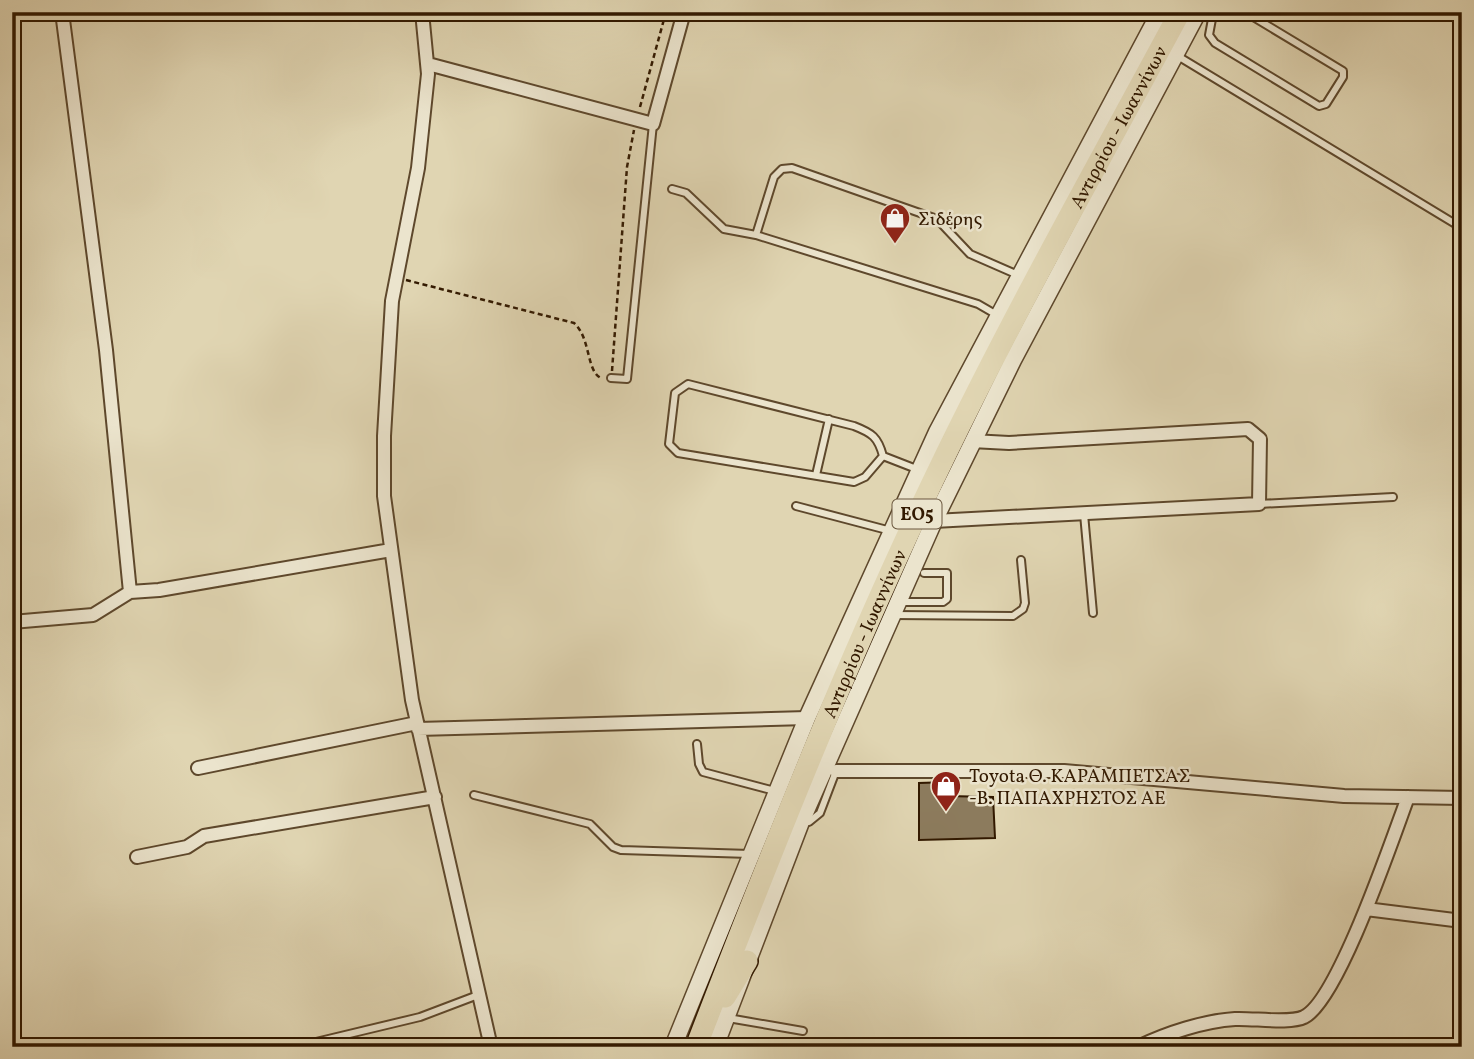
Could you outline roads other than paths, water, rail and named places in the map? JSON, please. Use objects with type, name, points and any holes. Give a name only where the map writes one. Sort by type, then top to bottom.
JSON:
[{"type":"main road","name":"Αντιρρίου - Ιωαννίνων","points":[[703,1044],[803,771],[931,484],[1024,301],[1180,12]]},
{"type":"main road","points":[[703,1044],[747,961]]},
{"type":"street","points":[[62,12],[106,350],[131,592]]},
{"type":"street","points":[[422,12],[428,64],[418,168],[396,277],[384,436],[384,496],[417,726],[491,1047]]},
{"type":"street","points":[[428,64],[653,124],[684,12]]},
{"type":"street","points":[[673,1047],[775,791],[919,470],[1018,275],[1160,12]]},
{"type":"street","points":[[703,1044],[726,1018],[801,822],[831,767],[894,608],[972,441],[1175,55],[1204,14]]},
{"type":"street","points":[[934,521],[1259,504],[1260,439],[1248,429],[1009,443],[972,441]]},
{"type":"street","points":[[12,622],[93,615],[131,592],[159,590],[391,550]]},
{"type":"street","points":[[198,768],[417,726],[807,718]]},
{"type":"street","points":[[831,767],[1064,771],[1344,796],[1462,798]]},
{"type":"street","points":[[137,857],[187,847],[204,836],[435,797]]},
{"type":"street","points":[[1139,1047],[1199,1026],[1231,1019],[1304,1017],[1325,992],[1366,909],[1408,797]]},
{"type":"street","points":[[1366,909],[1462,920]]},
{"type":"lane","points":[[1218,12],[1204,14],[1209,35],[1215,43],[1319,106],[1324,106],[1343,77],[1343,71],[1245,12]]},
{"type":"lane","points":[[1175,55],[1462,228]]},
{"type":"lane","points":[[611,378],[627,379],[653,124]]},
{"type":"lane","points":[[756,235],[774,177],[782,169],[792,168],[937,219],[971,254],[1018,275]]},
{"type":"lane","points":[[672,189],[686,193],[724,229],[756,235],[964,300],[997,315]]},
{"type":"lane","points":[[688,384],[829,419],[873,434],[879,440],[883,456],[860,480],[678,453],[669,444],[675,393],[688,384]]},
{"type":"lane","points":[[816,475],[829,419]]},
{"type":"lane","points":[[883,456],[919,470]]},
{"type":"lane","points":[[1259,504],[1393,497]]},
{"type":"lane","points":[[796,506],[891,531]]},
{"type":"lane","points":[[1084,514],[1093,613]]},
{"type":"lane","points":[[894,608],[1013,616],[1023,609],[1025,603],[1021,560]]},
{"type":"lane","points":[[894,608],[947,599],[947,573],[924,573]]},
{"type":"lane","points":[[697,744],[699,764],[704,772],[775,791]]},
{"type":"lane","points":[[474,795],[590,824],[613,847],[621,850],[750,854]]},
{"type":"lane","points":[[295,1047],[409,1020],[478,995]]},
{"type":"lane","points":[[726,1018],[803,1031]]},
{"type":"lane","points":[[942,1047],[970,1047]]},
{"type":"place","name":"Σιδέρης","points":[[895,245]]},
{"type":"place","name":"Toyota Θ. ΚΑΡΑΜΠΕΤΣΑΣ -Β. ΠΑΠΑΧΡΗΣΤΟΣ ΑΕ","points":[[946,813]]}]
